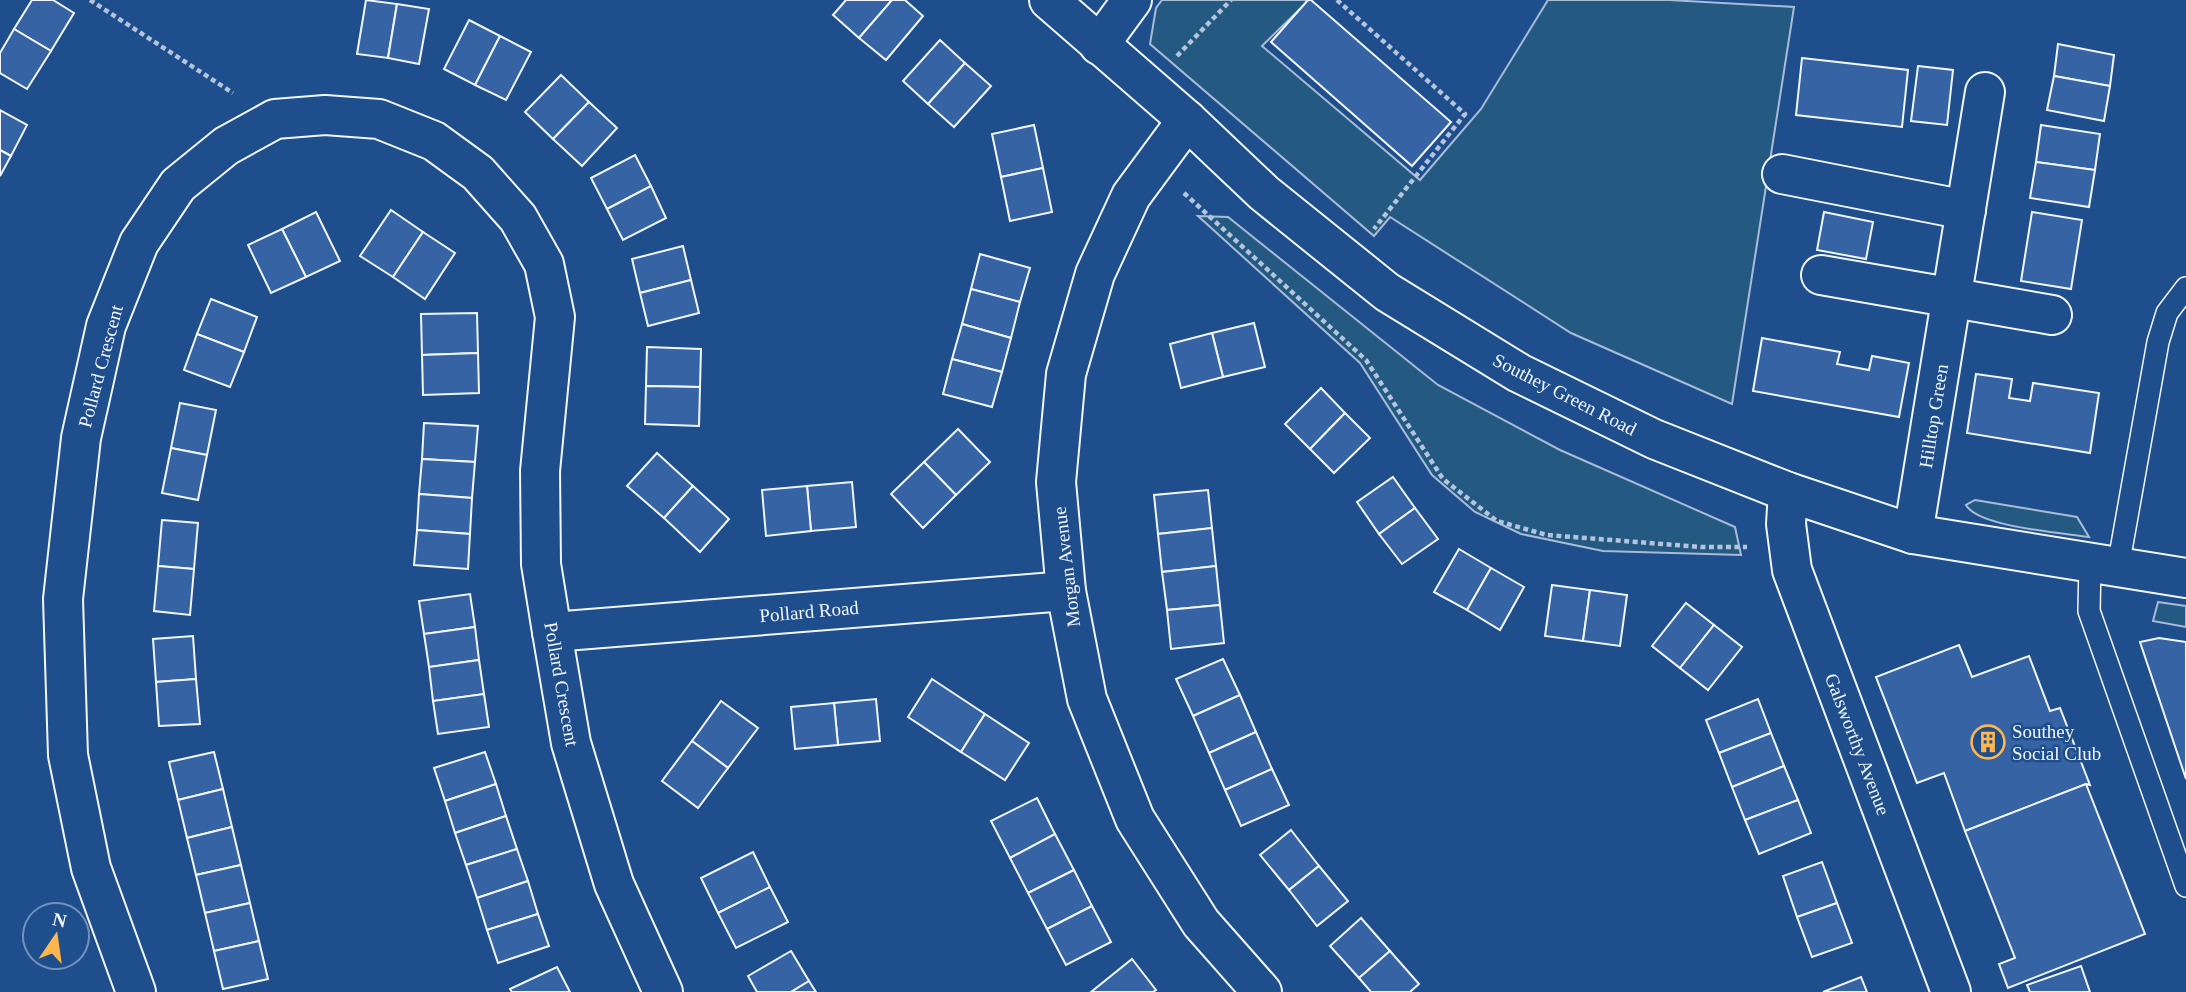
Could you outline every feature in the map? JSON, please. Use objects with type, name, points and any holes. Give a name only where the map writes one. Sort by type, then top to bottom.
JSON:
[{"type":"street","name":"Southey Green Road","points":[[1049,0],[1187,120],[1264,193],[1387,292],[1519,373],[1654,439],[1788,492],[1913,534],[2186,578]]},
{"type":"street","points":[[1099,45],[1132,0]]},
{"type":"street","name":"Hilltop Green","points":[[1913,534],[1985,92]]},
{"type":"street","name":"Pollard Crescent","points":[[136,992],[91,868],[68,755],[63,598],[81,438],[106,326],[139,243],[178,185],[226,146],[275,119],[325,115],[379,119],[434,141],[478,173],[518,218],[544,264],[555,317],[540,471],[541,564],[552,632],[571,743],[610,871],[663,992]]},
{"type":"street","name":"Morgan Avenue","points":[[1187,120],[1131,196],[1096,274],[1066,374],[1056,482],[1066,591],[1087,699],[1135,819],[1202,923],[1262,992]]},
{"type":"street","points":[[1783,174],[1966,210]]},
{"type":"street","points":[[1821,275],[2052,316]]},
{"type":"street","name":"Galsworthy Avenue","points":[[1788,492],[1786,524],[1792,570],[1951,992]]},
{"type":"street","name":"Pollard Road","points":[[552,632],[1066,591]]},
{"type":"lane","points":[[2186,288],[2167,313],[2158,342],[2104,565],[2089,611],[2186,886]]},
{"type":"path","points":[[90,0],[275,119]]},
{"type":"path","points":[[1147,87],[1231,0]]},
{"type":"path","points":[[1338,0],[1465,114],[1349,261]]},
{"type":"path","points":[[1154,165],[1366,359],[1443,479],[1497,521],[1548,535],[1701,547],[1790,548]]},
{"type":"shaded area","points":[[1162,0],[1309,0],[1262,46],[1420,180],[1481,109],[1548,0],[1669,0],[1794,7],[1732,404],[1571,333],[1390,217],[1374,236],[1150,44],[1156,8]]},
{"type":"shaded area","points":[[1198,216],[1228,217],[1438,385],[1560,450],[1735,527],[1741,555],[1603,551],[1521,534],[1475,512],[1432,475],[1360,363]]},
{"type":"shaded area","points":[[1975,500],[2077,517],[2089,537],[2022,528],[1987,519],[1974,513],[1966,505]]},
{"type":"shaded area","points":[[2158,602],[2186,606],[2186,627],[2153,621]]},
{"type":"building","points":[[32,0],[53,0],[74,13],[51,51],[14,29]]},
{"type":"building","points":[[366,0],[397,4],[388,58],[357,54]]},
{"type":"building","points":[[846,0],[892,0],[859,38],[833,15]]},
{"type":"building","points":[[892,0],[905,0],[923,16],[886,60],[859,38]]},
{"type":"building","points":[[1308,0],[1451,122],[1412,166],[1271,42]]},
{"type":"building","points":[[397,4],[429,9],[419,64],[388,58]]},
{"type":"building","points":[[469,20],[500,36],[475,85],[444,69]]},
{"type":"building","points":[[14,29],[51,51],[27,89],[0,73],[0,53]]},
{"type":"building","points":[[500,36],[531,52],[506,100],[475,85]]},
{"type":"building","points":[[940,40],[965,63],[928,104],[903,81]]},
{"type":"building","points":[[2058,44],[2114,55],[2110,86],[2054,76]]},
{"type":"building","points":[[1802,58],[1908,70],[1902,127],[1796,115]]},
{"type":"building","points":[[965,63],[991,86],[954,127],[928,104]]},
{"type":"building","points":[[1918,66],[1953,70],[1947,125],[1911,121]]},
{"type":"building","points":[[561,75],[589,102],[553,139],[525,112]]},
{"type":"building","points":[[2054,76],[2110,86],[2104,121],[2047,110]]},
{"type":"building","points":[[589,102],[617,128],[582,166],[553,139]]},
{"type":"building","points":[[0,110],[27,125],[11,156],[0,150]]},
{"type":"building","points":[[1034,125],[1043,168],[1001,177],[992,134]]},
{"type":"building","points":[[2041,125],[2100,134],[2095,170],[2036,162]]},
{"type":"building","points":[[0,150],[11,156],[0,176]]},
{"type":"building","points":[[635,155],[651,186],[607,209],[591,178]]},
{"type":"building","points":[[2036,162],[2095,170],[2089,207],[2030,198]]},
{"type":"building","points":[[1043,168],[1052,212],[1010,221],[1001,177]]},
{"type":"building","points":[[651,186],[666,218],[623,240],[607,209]]},
{"type":"building","points":[[391,210],[423,232],[393,277],[360,256]]},
{"type":"building","points":[[316,212],[340,261],[306,277],[282,229]]},
{"type":"building","points":[[1824,212],[1873,222],[1866,259],[1817,250]]},
{"type":"building","points":[[2032,212],[2082,220],[2071,289],[2021,281]]},
{"type":"building","points":[[282,229],[306,277],[271,293],[248,245]]},
{"type":"building","points":[[423,232],[455,253],[425,299],[393,277]]},
{"type":"building","points":[[683,246],[691,280],[640,293],[632,259]]},
{"type":"building","points":[[980,254],[1030,268],[1020,302],[971,289]]},
{"type":"building","points":[[691,280],[699,313],[648,326],[640,293]]},
{"type":"building","points":[[971,289],[1020,302],[1011,338],[962,324]]},
{"type":"building","points":[[211,299],[257,317],[244,352],[197,334]]},
{"type":"building","points":[[477,313],[478,353],[422,355],[421,314]]},
{"type":"building","points":[[1254,323],[1265,367],[1223,377],[1212,333]]},
{"type":"building","points":[[962,324],[1011,338],[1002,372],[952,359]]},
{"type":"building","points":[[1212,333],[1223,377],[1181,388],[1170,344]]},
{"type":"building","points":[[197,334],[244,352],[230,387],[184,370]]},
{"type":"building","points":[[1762,338],[1840,352],[1837,364],[1869,370],[1872,356],[1909,363],[1899,417],[1753,391]]},
{"type":"building","points":[[647,347],[701,349],[700,387],[646,386]]},
{"type":"building","points":[[478,353],[479,393],[423,395],[422,355]]},
{"type":"building","points":[[952,359],[1002,372],[992,407],[943,394]]},
{"type":"building","points":[[1976,374],[2012,379],[2009,398],[2030,401],[2033,383],[2099,393],[2090,453],[1967,433]]},
{"type":"building","points":[[646,386],[700,387],[699,426],[645,424]]},
{"type":"building","points":[[1321,388],[1345,413],[1310,449],[1285,424]]},
{"type":"building","points":[[180,403],[216,410],[207,455],[171,448]]},
{"type":"building","points":[[1345,413],[1370,438],[1334,473],[1310,449]]},
{"type":"building","points":[[424,423],[478,426],[475,462],[422,459]]},
{"type":"building","points":[[958,429],[990,462],[956,495],[924,462]]},
{"type":"building","points":[[171,448],[207,455],[198,500],[162,493]]},
{"type":"building","points":[[657,453],[693,486],[664,518],[627,486]]},
{"type":"building","points":[[422,459],[475,462],[472,498],[419,494]]},
{"type":"building","points":[[924,462],[956,495],[923,528],[891,494]]},
{"type":"building","points":[[1393,477],[1415,508],[1379,534],[1357,502]]},
{"type":"building","points":[[852,482],[856,527],[811,531],[807,486]]},
{"type":"building","points":[[693,486],[729,519],[700,552],[664,518]]},
{"type":"building","points":[[807,486],[811,531],[766,536],[762,490]]},
{"type":"building","points":[[1208,490],[1212,528],[1158,534],[1154,495]]},
{"type":"building","points":[[419,494],[472,498],[470,534],[417,530]]},
{"type":"building","points":[[1415,508],[1438,539],[1402,564],[1379,534]]},
{"type":"building","points":[[162,520],[198,523],[194,569],[158,566]]},
{"type":"building","points":[[1212,528],[1216,566],[1162,572],[1158,534]]},
{"type":"building","points":[[417,530],[470,534],[468,569],[414,565]]},
{"type":"building","points":[[1459,549],[1491,568],[1467,610],[1434,592]]},
{"type":"building","points":[[158,566],[194,569],[190,615],[154,611]]},
{"type":"building","points":[[1216,566],[1220,605],[1167,610],[1162,572]]},
{"type":"building","points":[[1491,568],[1524,587],[1500,630],[1467,610]]},
{"type":"building","points":[[1552,585],[1590,590],[1583,641],[1545,636]]},
{"type":"building","points":[[1590,590],[1627,595],[1620,646],[1583,641]]},
{"type":"building","points":[[470,594],[475,627],[424,634],[419,601]]},
{"type":"building","points":[[1686,603],[1714,625],[1680,668],[1652,646]]},
{"type":"building","points":[[1220,605],[1224,643],[1171,649],[1167,610]]},
{"type":"building","points":[[1714,625],[1742,647],[1708,690],[1680,668]]},
{"type":"building","points":[[475,627],[479,660],[429,667],[424,634]]},
{"type":"building","points":[[193,636],[196,679],[156,682],[153,639]]},
{"type":"building","points":[[2159,638],[2186,642],[2186,779],[2140,642]]},
{"type":"building","name":"Southey Social Club","points":[[1959,645],[1972,677],[2029,656],[2050,711],[2060,708],[2090,785],[2086,784],[1965,831],[1944,773],[1917,783],[1876,677]]},
{"type":"building","points":[[1223,659],[1240,695],[1193,716],[1176,679]]},
{"type":"building","points":[[479,660],[484,694],[433,701],[429,667]]},
{"type":"building","points":[[196,679],[200,724],[159,726],[156,682]]},
{"type":"building","points":[[932,679],[985,714],[961,752],[908,717]]},
{"type":"building","points":[[484,694],[489,727],[438,734],[433,701]]},
{"type":"building","points":[[1240,695],[1256,732],[1209,753],[1193,716]]},
{"type":"building","points":[[876,699],[880,741],[838,745],[834,703]]},
{"type":"building","points":[[1758,699],[1771,733],[1719,753],[1706,720]]},
{"type":"building","points":[[721,701],[758,728],[728,768],[692,741]]},
{"type":"building","points":[[834,703],[838,745],[795,749],[791,707]]},
{"type":"building","points":[[985,714],[1029,743],[1005,780],[961,752]]},
{"type":"building","points":[[1256,732],[1272,769],[1225,790],[1209,753]]},
{"type":"building","points":[[1771,733],[1784,766],[1732,787],[1719,753]]},
{"type":"building","points":[[692,741],[728,768],[698,808],[662,781]]},
{"type":"building","points":[[214,752],[223,789],[178,800],[169,762]]},
{"type":"building","points":[[485,752],[496,784],[445,801],[434,768]]},
{"type":"building","points":[[1784,766],[1798,800],[1745,820],[1732,787]]},
{"type":"building","points":[[1272,769],[1289,805],[1241,826],[1225,790]]},
{"type":"building","points":[[496,784],[506,816],[455,833],[445,801]]},
{"type":"building","points":[[2086,784],[2145,934],[2008,988],[1999,964],[2015,958],[1965,831]]},
{"type":"building","points":[[223,789],[232,827],[187,838],[178,800]]},
{"type":"building","points":[[1037,798],[1055,834],[1010,858],[991,821]]},
{"type":"building","points":[[1798,800],[1811,833],[1759,854],[1745,820]]},
{"type":"building","points":[[506,816],[517,849],[466,865],[455,833]]},
{"type":"building","points":[[232,827],[241,865],[196,875],[187,838]]},
{"type":"building","points":[[1291,830],[1319,866],[1289,890],[1260,855]]},
{"type":"building","points":[[1055,834],[1074,870],[1028,893],[1010,858]]},
{"type":"building","points":[[517,849],[528,881],[477,898],[466,865]]},
{"type":"building","points":[[753,852],[770,887],[718,913],[701,878]]},
{"type":"building","points":[[1822,862],[1837,903],[1797,917],[1783,876]]},
{"type":"building","points":[[241,865],[250,903],[205,913],[196,875]]},
{"type":"building","points":[[1319,866],[1348,901],[1317,926],[1289,890]]},
{"type":"building","points":[[1074,870],[1092,906],[1047,929],[1028,893]]},
{"type":"building","points":[[528,881],[538,914],[487,930],[477,898]]},
{"type":"building","points":[[770,887],[788,922],[736,948],[718,913]]},
{"type":"building","points":[[250,903],[259,941],[214,951],[205,913]]},
{"type":"building","points":[[1837,903],[1852,943],[1812,957],[1797,917]]},
{"type":"building","points":[[1092,906],[1111,942],[1066,965],[1047,929]]},
{"type":"building","points":[[538,914],[549,946],[498,963],[487,930]]},
{"type":"building","points":[[1361,918],[1390,951],[1359,978],[1330,946]]},
{"type":"building","points":[[259,941],[268,979],[223,989],[214,951]]},
{"type":"building","points":[[791,951],[809,981],[791,992],[757,992],[748,976]]},
{"type":"building","points":[[1390,951],[1419,984],[1410,992],[1371,992],[1359,978]]},
{"type":"building","points":[[1132,959],[1156,990],[1091,992]]},
{"type":"building","points":[[2081,966],[2090,992],[2030,992],[2027,985]]},
{"type":"building","points":[[557,967],[570,992],[512,992],[510,989]]},
{"type":"building","points":[[1861,977],[1867,992],[1823,992]]},
{"type":"building","points":[[809,981],[816,992],[791,992]]},
{"type":"place","name":"Southey Social Club","points":[[1988,742]]}]
